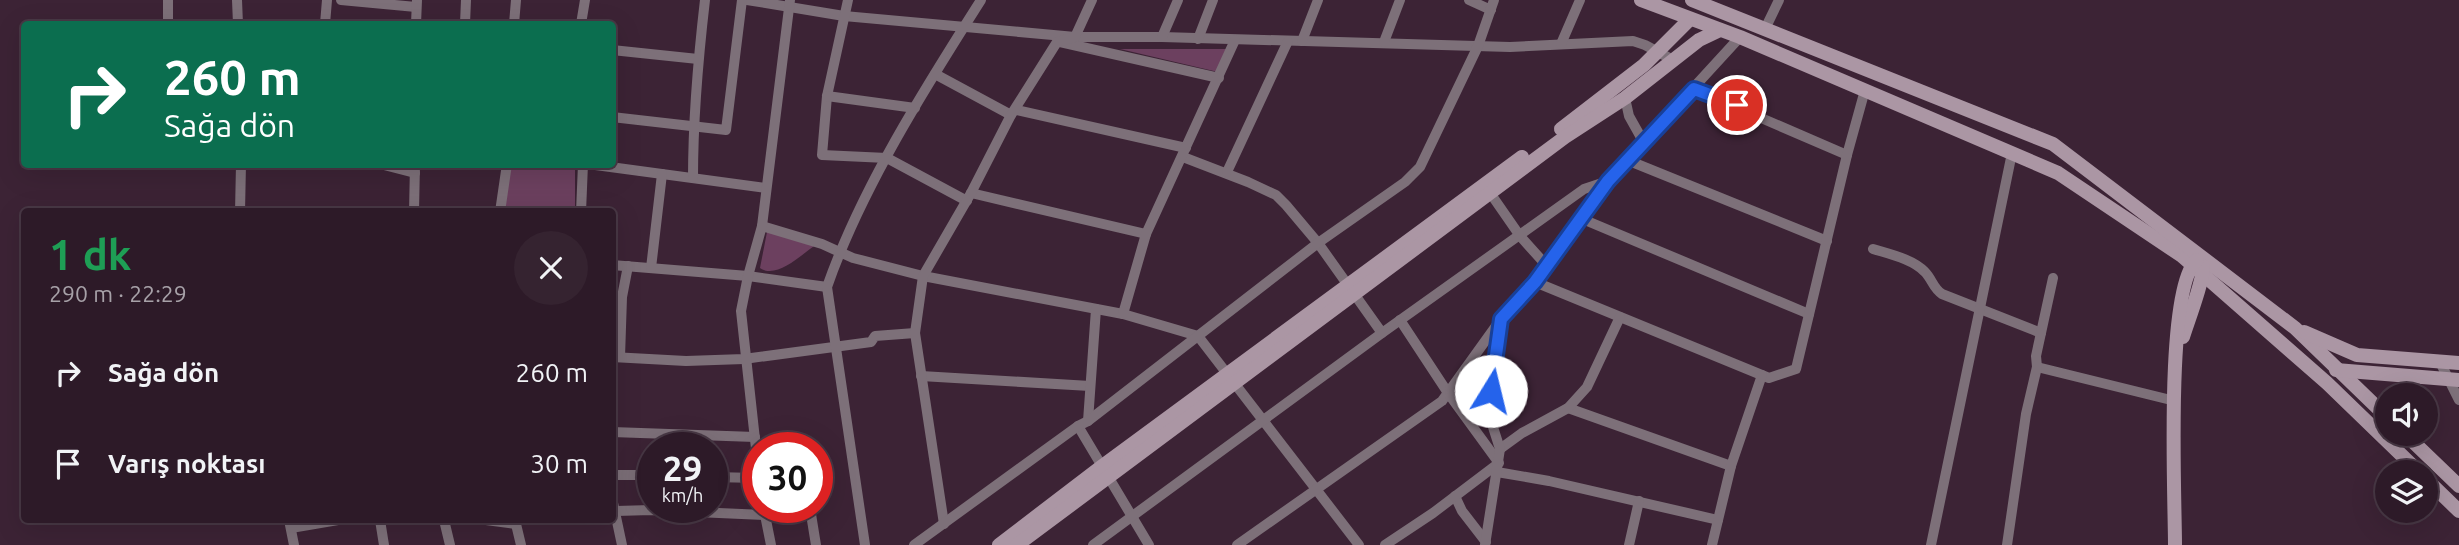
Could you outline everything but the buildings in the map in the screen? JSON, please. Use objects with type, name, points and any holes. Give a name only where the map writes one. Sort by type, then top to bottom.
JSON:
[{"type":"main road","points":[[1641,0],[1740,37],[2057,173],[2197,260],[2295,328],[2375,406]]},
{"type":"main road","points":[[1695,0],[2053,144],[2197,260],[2204,275],[2313,371],[2406,460]]},
{"type":"main road","points":[[999,545],[1232,379],[1487,189],[1606,96],[1658,52],[1690,19]]},
{"type":"main road","points":[[1487,189],[1625,98],[1699,40],[1720,30]]},
{"type":"main road","points":[[2175,545],[2175,365],[2180,301],[2197,260]]},
{"type":"main road","points":[[2175,365],[2197,289],[2204,275]]},
{"type":"main road","points":[[2295,328],[2357,355],[2459,363]]},
{"type":"main road","points":[[2338,370],[2366,356]]},
{"type":"main road","points":[[2313,371],[2338,370],[2454,380]]},
{"type":"main road","points":[[2354,410],[2386,375]]},
{"type":"main road","points":[[2417,446],[2459,486]]},
{"type":"main road","points":[[1017,545],[1104,472]]},
{"type":"main road","points":[[2438,491],[2459,511]]},
{"type":"street","points":[[168,0],[168,21]]},
{"type":"street","points":[[237,0],[238,21]]},
{"type":"street","points":[[325,21],[327,0]]},
{"type":"street","points":[[341,0],[417,3],[416,21]]},
{"type":"street","points":[[465,21],[466,0]]},
{"type":"street","points":[[514,21],[516,0]]},
{"type":"street","points":[[582,21],[585,0]]},
{"type":"street","points":[[692,178],[693,127],[705,0]]},
{"type":"street","points":[[616,117],[726,130],[745,0],[789,3],[844,16],[1075,37],[1478,46],[1633,41],[1674,60]]},
{"type":"street","points":[[848,0],[827,96],[822,155],[887,158],[969,197],[1146,234]]},
{"type":"street","points":[[865,545],[827,287],[840,250],[887,158],[981,0]]},
{"type":"street","points":[[944,524],[915,333],[923,276],[1014,113],[1058,42],[1075,37],[1092,0]]},
{"type":"street","points":[[1163,37],[1178,0]]},
{"type":"street","points":[[1198,39],[1213,0]]},
{"type":"street","points":[[1302,41],[1318,0]]},
{"type":"street","points":[[1384,42],[1400,0]]},
{"type":"street","points":[[914,545],[1077,426],[1088,421],[1318,243],[1405,182],[1420,167],[1478,46],[1493,5],[1469,0]]},
{"type":"street","points":[[1561,44],[1580,0]]},
{"type":"street","points":[[1766,29],[1779,0]]},
{"type":"street","points":[[754,432],[744,359],[741,312],[762,226],[789,3]]},
{"type":"street","points":[[1237,545],[1254,540],[1316,491],[1442,401],[1501,319],[1535,282],[1608,181],[1740,37]]},
{"type":"street","points":[[1123,314],[1146,234],[1235,40]]},
{"type":"street","points":[[1227,172],[1289,41]]},
{"type":"street","points":[[1058,42],[1219,78]]},
{"type":"street","points":[[616,50],[698,59]]},
{"type":"street","points":[[935,74],[1014,113],[1184,152],[1276,195],[1318,243],[1382,333]]},
{"type":"street","points":[[1694,89],[1847,155]]},
{"type":"street","points":[[1535,282],[1769,378],[1796,369],[1865,90]]},
{"type":"street","points":[[827,96],[915,108]]},
{"type":"street","points":[[1625,98],[1629,116],[1643,141]]},
{"type":"street","points":[[1931,545],[2012,153]]},
{"type":"street","points":[[1627,160],[1827,241]]},
{"type":"street","points":[[240,208],[241,168]]},
{"type":"street","points":[[501,208],[506,168]]},
{"type":"street","points":[[581,208],[586,168]]},
{"type":"street","points":[[616,168],[766,188]]},
{"type":"street","points":[[414,208],[415,169]]},
{"type":"street","points":[[651,268],[662,174]]},
{"type":"street","points":[[1093,545],[1584,189],[1608,181]]},
{"type":"street","points":[[1487,189],[1520,236],[1546,265]]},
{"type":"street","points":[[1580,218],[1810,314]]},
{"type":"street","points":[[762,226],[840,250],[853,258],[923,276],[1123,314],[1198,336],[1359,545]]},
{"type":"street","points":[[1873,249],[1926,272],[1935,289],[1942,294],[2041,333]]},
{"type":"street","points":[[616,265],[748,276],[827,287]]},
{"type":"street","points":[[628,266],[616,357],[687,361],[744,359],[871,342],[875,335],[915,333]]},
{"type":"street","points":[[2007,545],[2026,414],[2053,278]]},
{"type":"street","points":[[1088,421],[1096,309]]},
{"type":"street","points":[[1500,449],[1522,433],[1568,408],[1587,387],[1619,317]]},
{"type":"street","points":[[1486,544],[1500,449],[1492,424],[1491,391],[1501,319]]},
{"type":"street","points":[[1400,320],[1498,467],[1718,520]]},
{"type":"street","points":[[2440,362],[2454,380],[2459,400]]},
{"type":"street","points":[[2037,367],[2175,401]]},
{"type":"street","points":[[1712,545],[1731,466],[1762,375]]},
{"type":"street","points":[[921,376],[1090,386]]},
{"type":"street","points":[[1568,408],[1731,466]]},
{"type":"street","points":[[1077,426],[1149,545]]},
{"type":"street","points":[[616,432],[742,437]]},
{"type":"street","points":[[1385,545],[1498,467]]},
{"type":"street","points":[[616,475],[637,475]]},
{"type":"street","points":[[1455,496],[1462,511],[1486,544]]},
{"type":"street","points":[[1629,545],[1639,502]]},
{"type":"street","points":[[616,511],[742,511]]},
{"type":"street","points":[[616,516],[622,545]]},
{"type":"street","points":[[380,523],[384,545]]},
{"type":"street","points":[[445,523],[450,545]]},
{"type":"street","points":[[516,523],[521,545]]},
{"type":"street","points":[[766,523],[771,545]]},
{"type":"street","points":[[812,523],[816,545]]},
{"type":"street","points":[[290,524],[294,545]]},
{"type":"shaded area","points":[[1120,49],[1228,49],[1218,72]]},
{"type":"shaded area","points":[[509,168],[575,168],[575,208],[505,208]]},
{"type":"shaded area","points":[[767,232],[817,244],[782,268],[767,271],[760,268]]},
{"type":"route","points":[[1491,391],[1501,319],[1535,282],[1608,181],[1694,89],[1737,105]]}]
